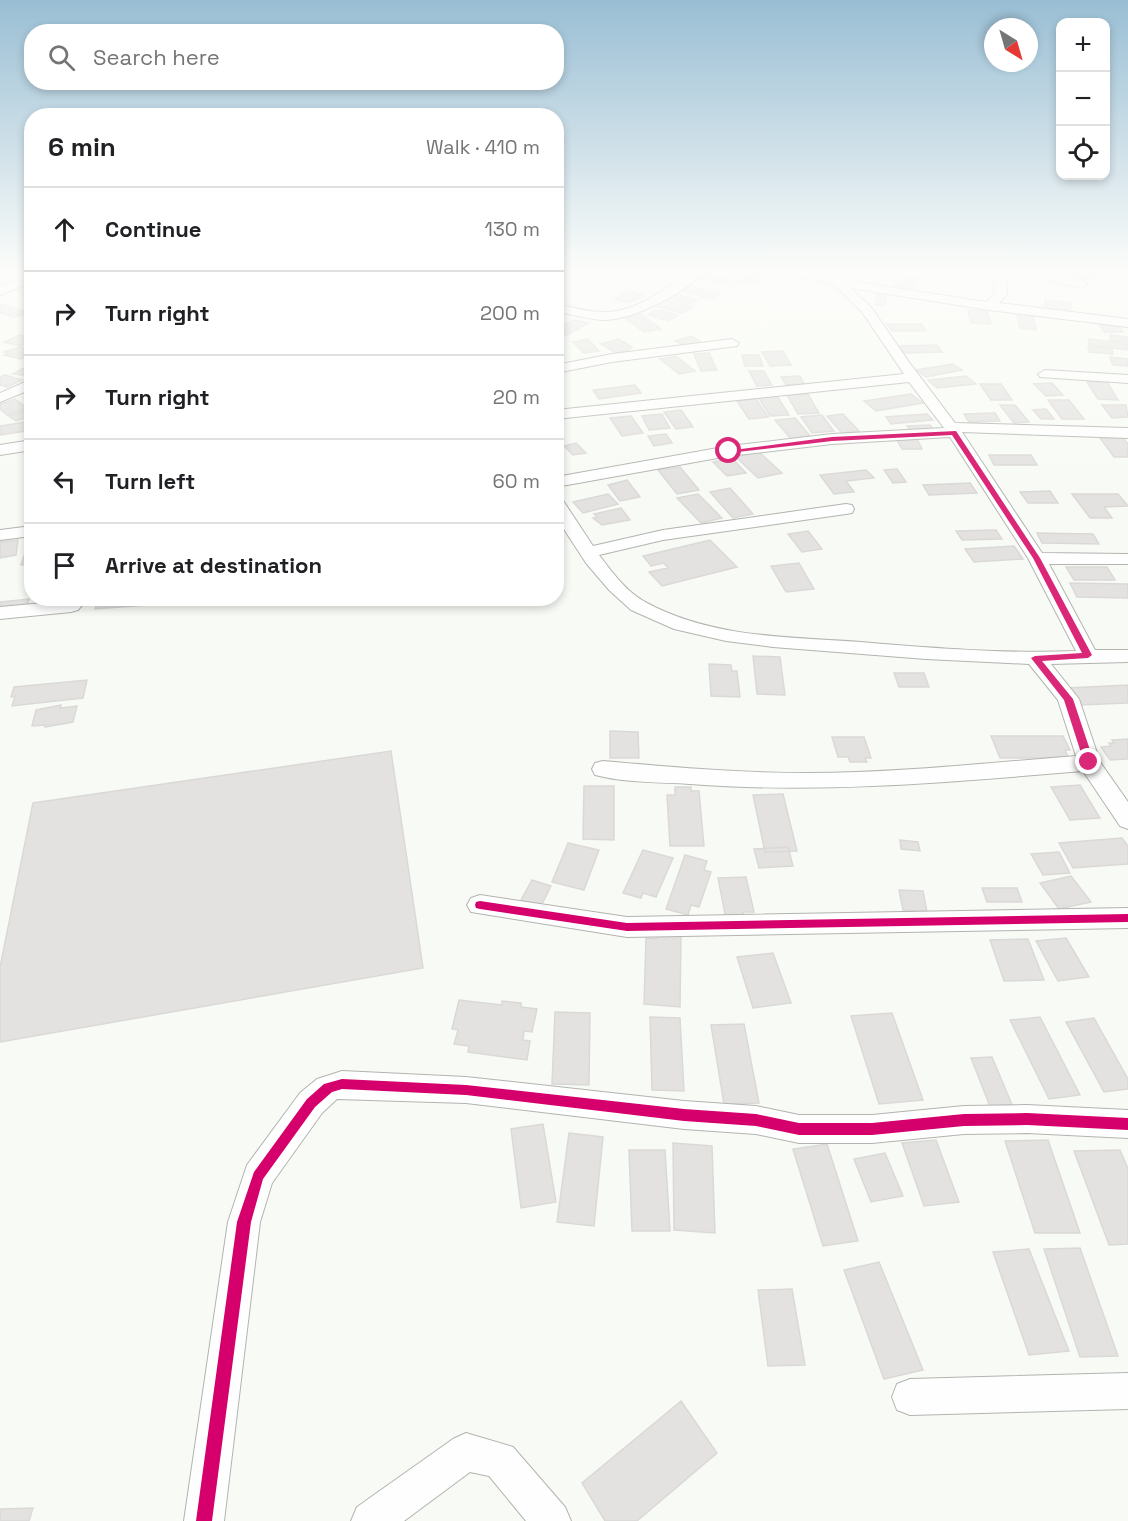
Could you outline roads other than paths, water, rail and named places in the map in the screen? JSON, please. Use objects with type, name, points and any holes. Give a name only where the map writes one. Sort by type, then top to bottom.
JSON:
[{"type":"street","points":[[889,342],[952,430],[1036,558],[1088,655]]},
{"type":"street","points":[[564,367],[612,358],[732,343]]},
{"type":"street","points":[[1045,374],[1128,379]]},
{"type":"street","points":[[564,414],[913,377]]},
{"type":"street","points":[[0,398],[24,387]]},
{"type":"street","points":[[564,481],[729,451],[832,439],[952,430],[1034,428],[1128,433]]},
{"type":"street","points":[[0,450],[24,447]]},
{"type":"street","points":[[589,552],[663,535],[846,509]]},
{"type":"street","points":[[564,516],[614,584],[637,605],[660,616],[715,633],[749,639],[886,651],[1035,658],[1088,655],[1128,656]]},
{"type":"street","points":[[0,535],[24,532]]},
{"type":"street","points":[[1036,558],[1128,559]]},
{"type":"street","points":[[0,613],[70,606]]},
{"type":"street","points":[[1035,658],[1068,699],[1089,762],[1128,820]]},
{"type":"street","points":[[603,770],[735,780],[810,781],[881,778],[1089,762]]},
{"type":"street","points":[[480,905],[627,927],[1128,918]]},
{"type":"street","points":[[204,1521],[244,1222],[258,1176],[311,1103],[328,1088],[342,1084],[466,1090],[684,1115],[756,1120],[798,1130],[872,1129],[995,1120],[1128,1124]]},
{"type":"street","points":[[910,1396],[1128,1391]]},
{"type":"street","points":[[371,1521],[466,1452],[500,1460],[551,1521]]}]
